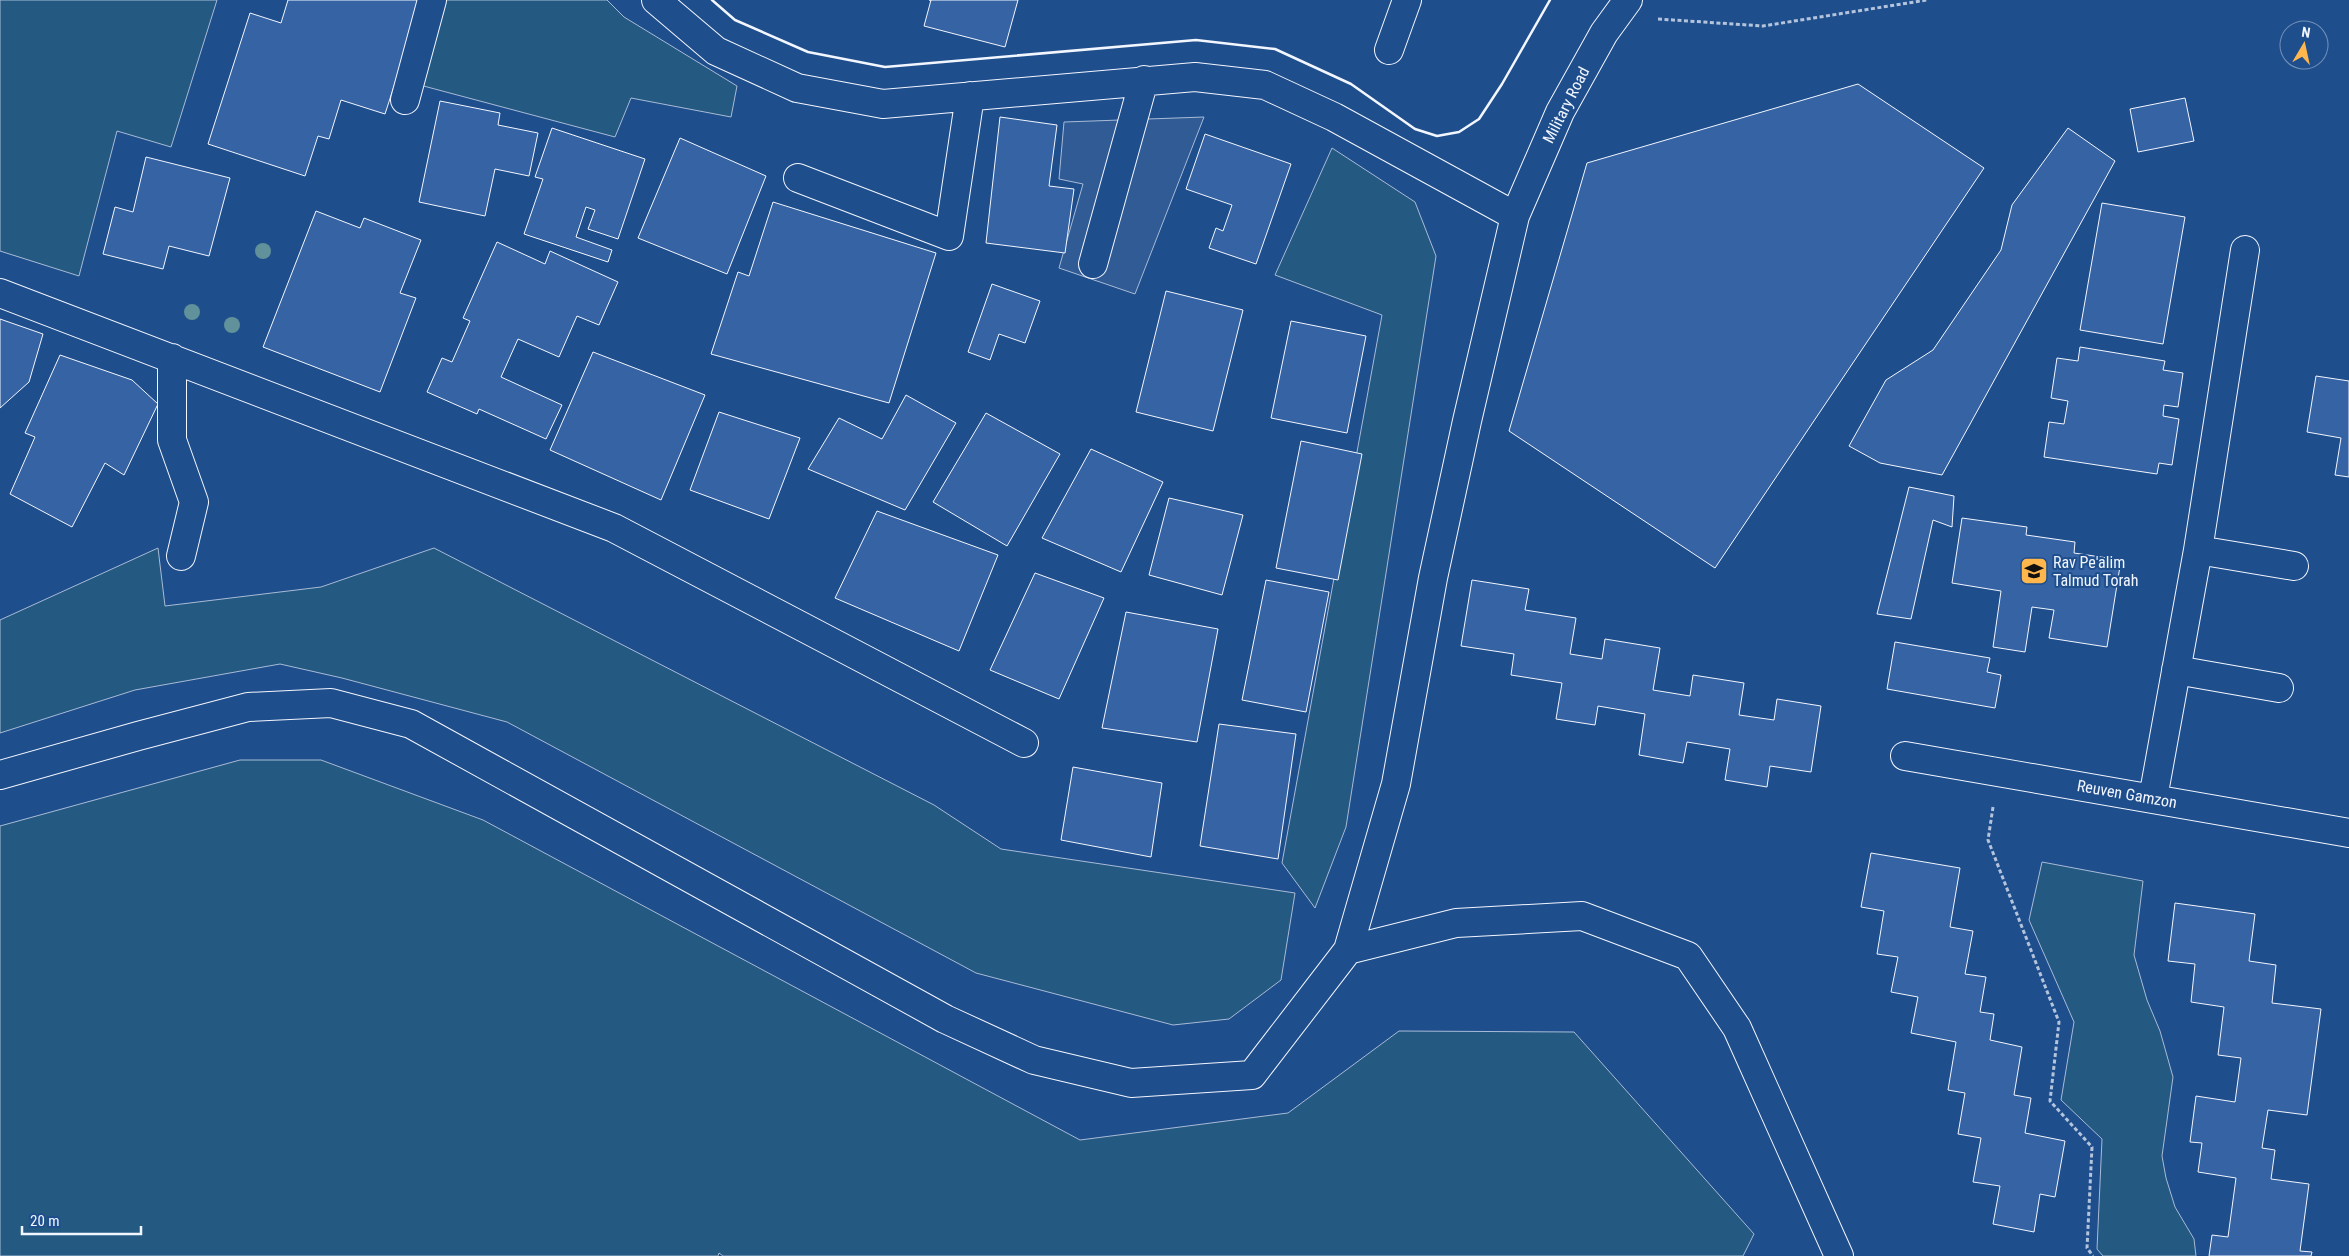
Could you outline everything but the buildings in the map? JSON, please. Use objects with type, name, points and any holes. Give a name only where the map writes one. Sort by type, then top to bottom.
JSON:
[{"type":"street","points":[[405,100],[432,0]]},
{"type":"street","points":[[656,0],[716,51],[797,88],[883,104],[1195,77],[1265,85],[1334,117],[1515,216]]},
{"type":"street","points":[[1389,50],[1407,0]]},
{"type":"street","name":"Military Road","points":[[1348,950],[1396,784],[1433,578],[1467,421],[1515,216],[1560,112],[1604,34],[1622,8]]},
{"type":"street","points":[[1093,264],[1144,80]]},
{"type":"street","points":[[798,178],[949,236],[970,96]]},
{"type":"street","points":[[2153,798],[2198,550],[2245,250]]},
{"type":"street","points":[[0,293],[614,528],[1024,743]]},
{"type":"street","points":[[172,358],[172,440],[194,502],[181,556]]},
{"type":"street","points":[[2198,550],[2294,566]]},
{"type":"street","points":[[2176,670],[2279,688]]},
{"type":"street","points":[[0,775],[248,707],[331,703],[411,724],[945,1019],[1034,1060],[1131,1083],[1252,1075],[1348,950],[1456,923],[1582,916],[1688,956],[1737,1028],[1839,1256]]},
{"type":"street","name":"Reuven Gamzon","points":[[1905,756],[2349,833]]},
{"type":"path","points":[[1622,8],[1763,26],[1927,0]]},
{"type":"path","points":[[1998,772],[1988,840],[2060,1022],[2050,1101],[2092,1148],[2086,1248],[2093,1256]]},
{"type":"shaded area","points":[[0,0],[217,0],[171,147],[117,131],[79,276],[0,251]]},
{"type":"shaded area","points":[[446,0],[607,0],[624,17],[737,86],[731,117],[631,98],[615,137],[416,84]]},
{"type":"shaded area","points":[[1204,117],[1135,294],[1059,268],[1083,184],[1059,179],[1064,122]]},
{"type":"shaded area","points":[[1332,148],[1415,202],[1436,256],[1346,827],[1315,908],[1282,863],[1382,315],[1275,275]]},
{"type":"shaded area","points":[[158,548],[165,606],[321,587],[434,548],[934,805],[1001,849],[1295,893],[1281,980],[1229,1019],[1173,1025],[976,973],[507,722],[342,678],[280,664],[135,690],[0,733],[0,620]]},
{"type":"shaded area","points":[[240,760],[321,760],[483,820],[1080,1140],[1288,1113],[1399,1031],[1574,1032],[1754,1234],[1743,1256],[723,1256],[719,1253],[718,1256],[0,1256],[0,826]]},
{"type":"shaded area","points":[[2042,862],[2143,881],[2134,955],[2147,1000],[2160,1031],[2173,1077],[2162,1156],[2166,1178],[2175,1207],[2194,1239],[2196,1256],[2103,1256],[2097,1249],[2102,1139],[2061,1100],[2074,1022],[2029,920]]},
{"type":"wall","points":[[712,0],[735,20],[808,52],[885,67],[1196,40],[1275,49],[1351,84],[1415,129],[1437,136],[1459,132],[1479,119],[1502,84],[1550,0]]},
{"type":"place","name":"Rav Pe'alim Talmud Torah","points":[[2034,571]]}]
